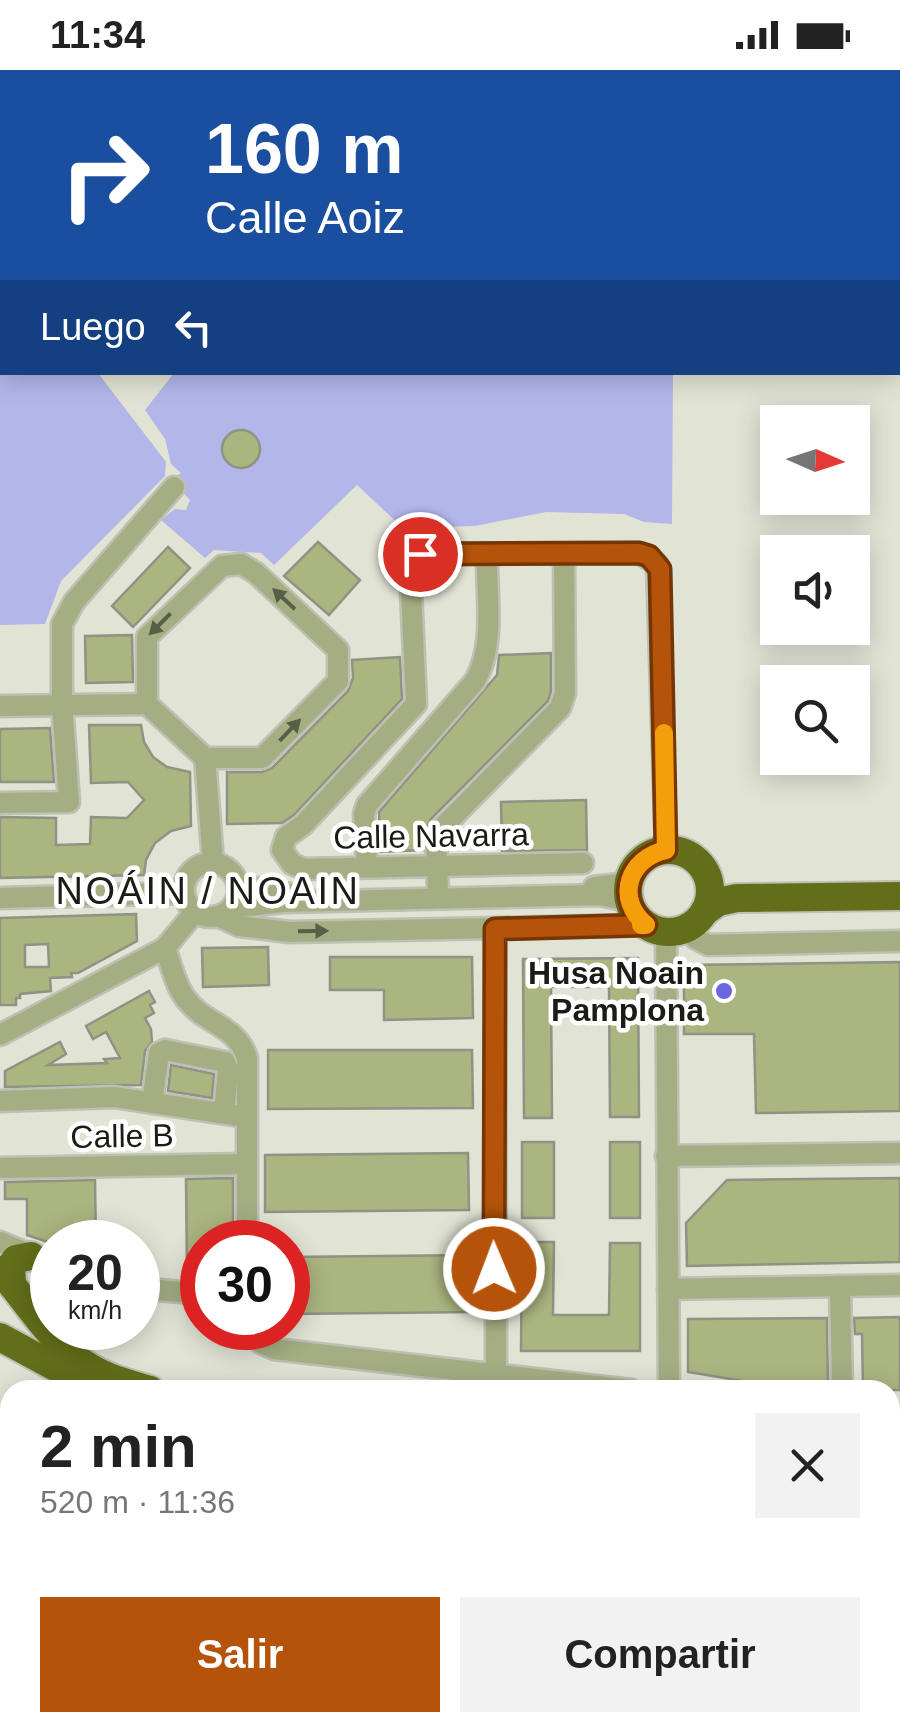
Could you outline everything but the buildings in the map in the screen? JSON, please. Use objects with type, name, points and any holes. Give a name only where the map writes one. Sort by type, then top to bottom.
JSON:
[{"type":"highway","points":[[900,882],[737,885],[720,882],[689,855],[666,850],[642,860],[628,892],[632,910],[676,924],[718,902],[737,898],[900,896]]},
{"type":"highway","points":[[676,924],[709,899],[705,872]]},
{"type":"highway","points":[[30,1260],[16,1259],[6,1278],[52,1335],[86,1366],[115,1380]]},
{"type":"highway","points":[[0,1337],[85,1380]]},
{"type":"street","points":[[0,803],[69,802],[62,704],[62,624],[74,602],[174,487]]},
{"type":"street","points":[[367,866],[367,805],[484,666],[488,628],[486,554],[639,553],[649,556],[660,569],[666,850]]},
{"type":"street","name":"Calle Navarra","points":[[486,554],[420,554],[410,568],[416,704],[283,843],[282,850],[292,864],[304,869],[583,864]]},
{"type":"street","points":[[438,890],[436,838],[441,829],[560,708],[565,693],[564,554]]},
{"type":"street","points":[[146,704],[147,637],[222,566],[241,564],[256,572],[338,650],[338,681],[262,758],[204,758]]},
{"type":"street","points":[[0,706],[146,704],[204,758],[212,862]]},
{"type":"street","points":[[196,912],[184,893],[184,885],[191,871],[212,862],[229,869],[238,885],[283,894],[438,890],[628,892]]},
{"type":"street","points":[[225,912],[238,885]]},
{"type":"street","points":[[0,1035],[165,948],[196,912],[225,912],[283,902],[599,896],[628,892]]},
{"type":"street","points":[[0,898],[184,893]]},
{"type":"street","points":[[225,912],[239,926],[290,932],[676,924],[708,944],[900,941]]},
{"type":"street","points":[[669,1380],[666,1156],[676,924]]},
{"type":"street","points":[[495,929],[496,1376]]},
{"type":"street","points":[[165,948],[185,998],[243,1044],[247,1058],[235,1115]]},
{"type":"street","points":[[152,1103],[159,1053],[165,1050],[225,1062],[246,1164],[247,1220]]},
{"type":"street","points":[[0,1101],[96,1097],[235,1115]]},
{"type":"street","points":[[666,1156],[900,1153]]},
{"type":"street","name":"Calle B","points":[[0,1168],[246,1164]]},
{"type":"street","points":[[0,1242],[30,1255]]},
{"type":"street","points":[[668,1290],[900,1285]]},
{"type":"street","points":[[840,1286],[842,1380]]},
{"type":"street","points":[[290,1350],[535,1380]]},
{"type":"shaded area","points":[[0,375],[100,375],[166,462],[165,476],[61,581],[45,624],[0,625]]},
{"type":"shaded area","points":[[172,375],[673,375],[672,524],[644,522],[624,514],[546,512],[475,526],[403,528],[357,485],[274,565],[261,553],[214,550],[205,558],[161,520],[175,509],[186,510],[190,500],[171,480],[181,473],[171,464],[165,439],[145,410]]},
{"type":"slow traffic","points":[[641,925],[646,925],[632,910],[628,884],[642,860],[666,850],[664,733]]},
{"type":"place","name":"Husa Noain Pamplona","points":[[724,991]]},
{"type":"district","name":"NOÁIN / NOAIN","points":[[208,891]]},
{"type":"route","points":[[420,554],[639,553],[649,556],[660,569],[666,850],[642,860],[628,884],[632,910],[646,925],[495,929],[494,1269]]}]
